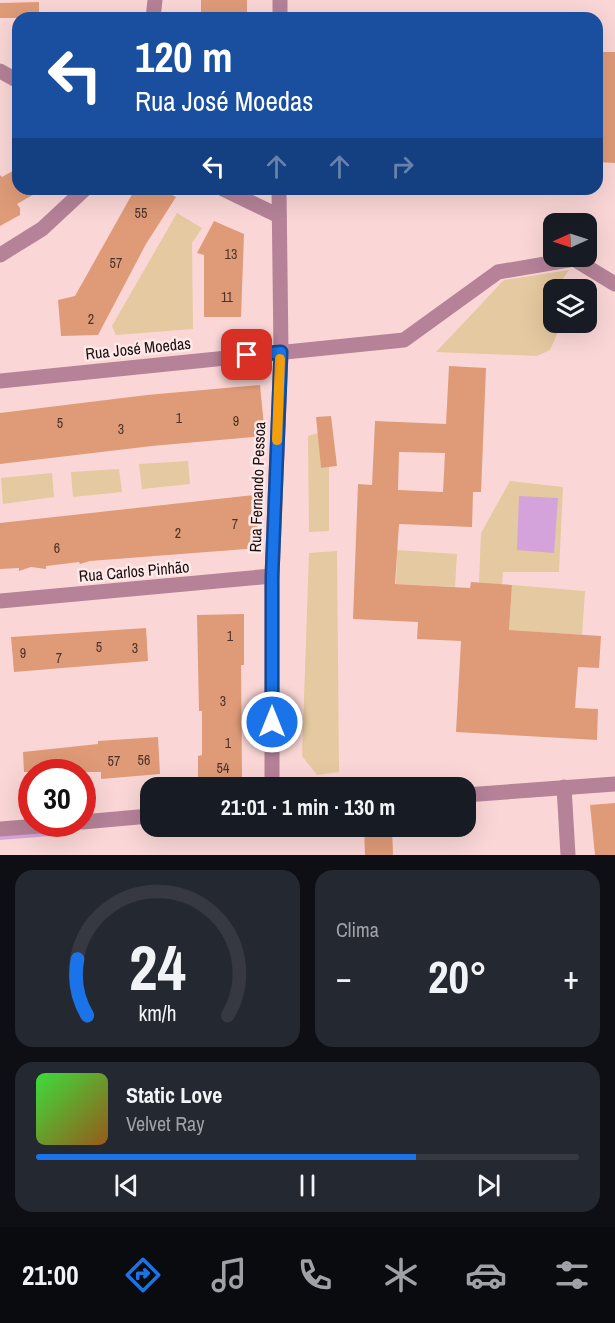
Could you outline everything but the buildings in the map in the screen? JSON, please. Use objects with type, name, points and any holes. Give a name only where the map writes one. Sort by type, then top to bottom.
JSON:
[{"type":"street","points":[[0,255],[42,229],[79,195]]},
{"type":"street","points":[[235,195],[279,216]]},
{"type":"street","name":"Rua Fernando Pessoa","points":[[272,777],[272,576],[281,352],[279,195]]},
{"type":"street","name":"Rua José Moedas","points":[[0,381],[404,340],[498,272],[573,259],[615,284]]},
{"type":"street","name":"Rua Carlos Pinhão","points":[[0,601],[272,576]]},
{"type":"street","points":[[476,794],[615,784]]},
{"type":"street","points":[[564,787],[568,855]]},
{"type":"street","points":[[96,821],[140,817]]},
{"type":"street","points":[[0,829],[18,828]]},
{"type":"shaded area","points":[[177,213],[202,228],[192,243],[193,329],[116,335],[112,326]]},
{"type":"shaded area","points":[[569,270],[563,279],[543,279],[543,333],[558,333],[550,350],[537,356],[436,352],[504,280]]},
{"type":"shaded area","points":[[318,433],[321,468],[329,467],[329,531],[309,532],[308,436]]},
{"type":"shaded area","points":[[188,461],[190,484],[142,489],[139,464]]},
{"type":"shaded area","points":[[119,469],[122,492],[73,497],[71,472]]},
{"type":"shaded area","points":[[52,473],[54,497],[3,504],[1,478]]},
{"type":"shaded area","points":[[510,481],[563,487],[559,572],[503,572],[502,585],[479,583],[481,533]]},
{"type":"shaded area","points":[[519,496],[558,498],[554,553],[517,550]]},
{"type":"shaded area","points":[[397,550],[457,554],[455,587],[396,584]]},
{"type":"shaded area","points":[[337,551],[339,772],[317,775],[302,756],[309,553]]},
{"type":"shaded area","points":[[512,585],[585,591],[582,635],[509,630]]},
{"type":"waterway","points":[[0,837],[18,836]]},
{"type":"slow traffic","points":[[277,440],[280,359]]},
{"type":"route","points":[[247,355],[281,352],[272,576],[272,722]]}]
